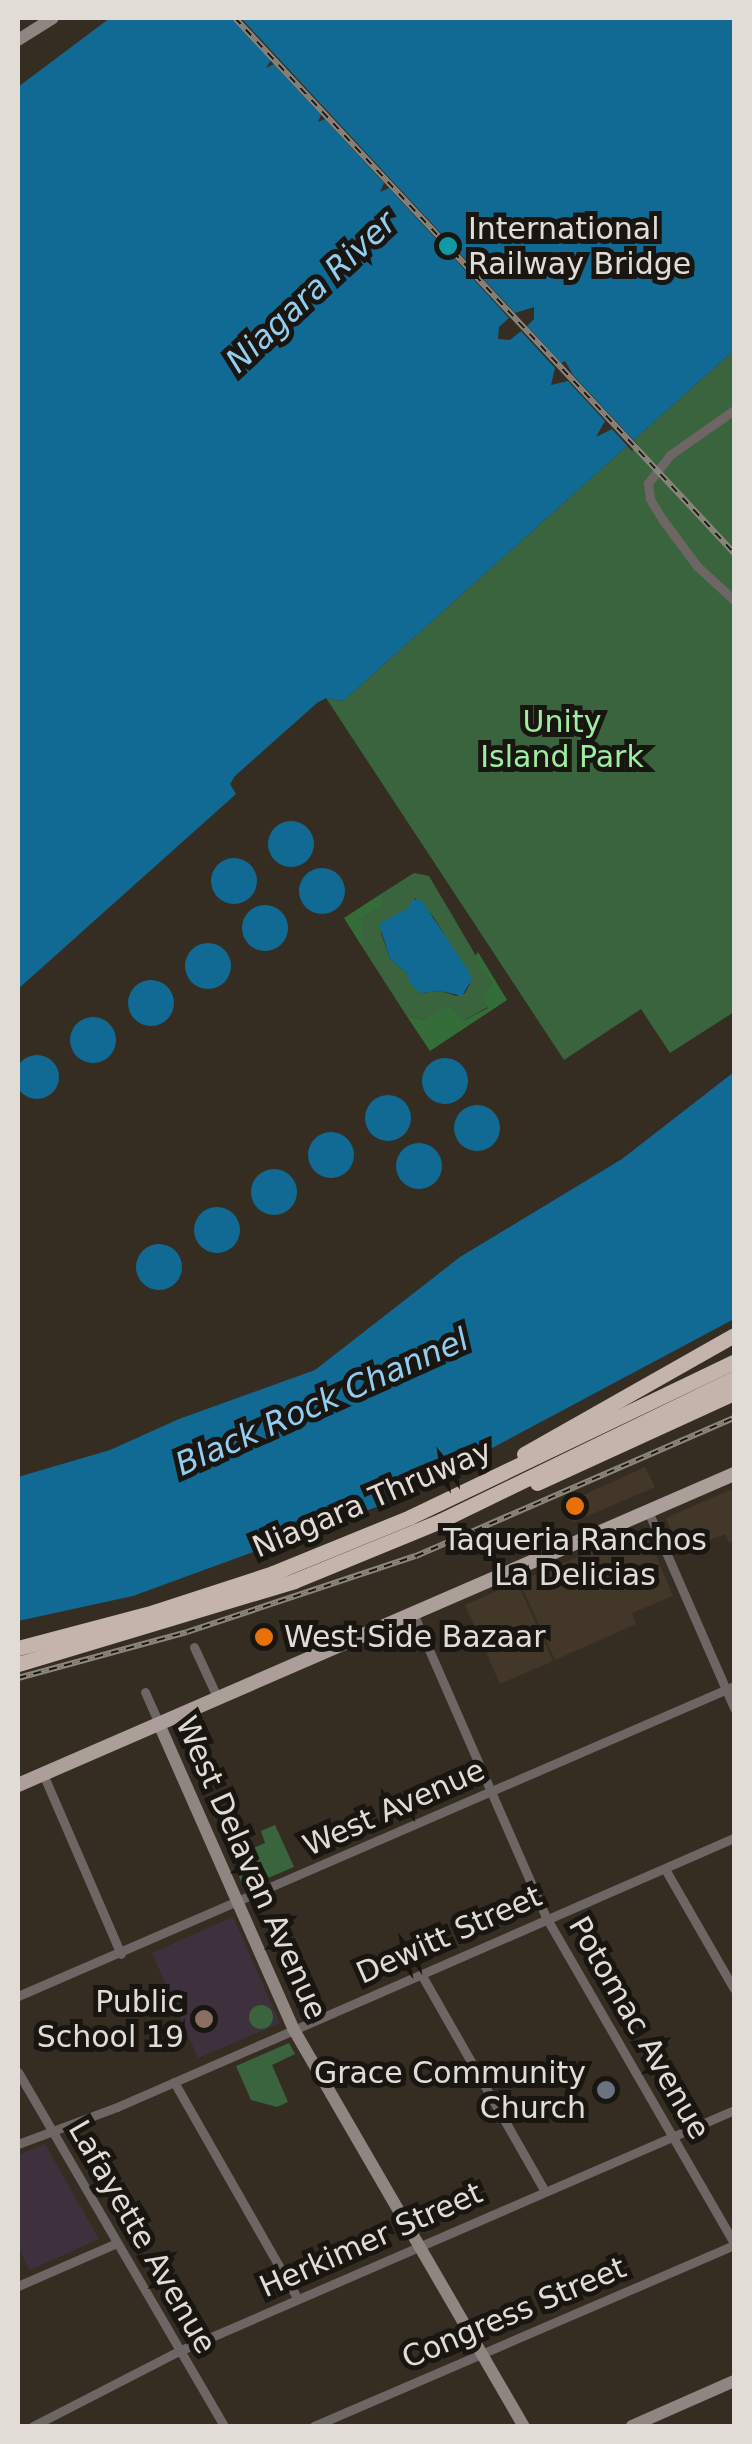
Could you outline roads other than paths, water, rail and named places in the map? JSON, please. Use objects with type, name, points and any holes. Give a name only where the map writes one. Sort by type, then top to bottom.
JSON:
[{"type":"highway","points":[[437,1514],[593,1414],[734,1335]]},
{"type":"highway","name":"Niagara Thruway","points":[[18,1648],[154,1612],[437,1514],[734,1362]]},
{"type":"highway","name":"Niagara Thruway","points":[[18,1664],[294,1581],[734,1378]]},
{"type":"highway","points":[[437,1514],[572,1470],[734,1394]]},
{"type":"main road","points":[[18,1785],[734,1474]]},
{"type":"street","points":[[18,40],[43,20]]},
{"type":"street","points":[[734,410],[670,455],[648,482],[650,499],[662,518],[698,566],[734,600]]},
{"type":"street","points":[[648,1512],[731,1688],[734,1708]]},
{"type":"street","name":"Potomac Avenue","points":[[414,1614],[547,1919],[734,2244]]},
{"type":"street","points":[[194,1647],[218,1698]]},
{"type":"street","name":"West Avenue","points":[[18,1996],[731,1688]]},
{"type":"street","name":"West Delavan Avenue","points":[[145,1692],[294,2030],[524,2426]]},
{"type":"street","points":[[43,1774],[121,1954]]},
{"type":"street","name":"Dewitt Street","points":[[18,2144],[174,2082],[734,1838]]},
{"type":"street","points":[[665,1869],[734,1989]]},
{"type":"street","points":[[421,1974],[546,2191]]},
{"type":"street","name":"Lafayette Avenue","points":[[18,2072],[224,2426]]},
{"type":"street","points":[[174,2082],[298,2299]]},
{"type":"street","name":"Herkimer Street","points":[[33,2426],[180,2351],[734,2110]]},
{"type":"street","points":[[18,2286],[116,2243]]},
{"type":"street","name":"Congress Street","points":[[314,2426],[734,2244]]},
{"type":"street","points":[[632,2426],[734,2381]]},
{"type":"water","name":"Niagara River","points":[[110,18],[734,18],[734,350],[343,701],[326,698],[317,703],[235,776],[230,784],[236,794],[18,989],[18,87]]},
{"type":"water","points":[[291,821],[307,828],[314,844],[307,860],[291,867],[275,860],[268,844],[275,828]]},
{"type":"water","points":[[234,858],[250,865],[257,881],[250,897],[234,904],[218,897],[211,881],[218,865]]},
{"type":"water","points":[[322,868],[338,875],[345,891],[338,907],[322,914],[306,907],[299,891],[306,875]]},
{"type":"water","points":[[413,899],[422,901],[468,970],[472,979],[462,996],[441,991],[420,993],[409,982],[408,974],[390,959],[379,924],[408,908]]},
{"type":"water","points":[[265,905],[281,912],[288,928],[281,944],[265,951],[249,944],[242,928],[249,912]]},
{"type":"water","points":[[208,943],[224,950],[231,966],[224,982],[208,989],[192,982],[185,966],[192,950]]},
{"type":"water","points":[[151,980],[167,987],[174,1003],[167,1019],[151,1026],[135,1019],[128,1003],[135,987]]},
{"type":"water","points":[[93,1017],[109,1024],[116,1040],[109,1056],[93,1063],[77,1056],[70,1040],[77,1024]]},
{"type":"water","points":[[37,1055],[53,1061],[59,1077],[53,1093],[37,1099],[21,1093],[15,1077],[21,1061]]},
{"type":"water","points":[[445,1058],[461,1065],[468,1081],[461,1097],[445,1104],[429,1097],[422,1081],[429,1065]]},
{"type":"water","name":"Black Rock Channel","points":[[734,1072],[734,1319],[393,1501],[133,1596],[18,1621],[18,1477],[110,1450],[179,1419],[315,1370],[460,1257],[622,1159]]},
{"type":"water","points":[[388,1095],[404,1102],[411,1118],[404,1134],[388,1141],[372,1134],[365,1118],[372,1102]]},
{"type":"water","points":[[477,1105],[493,1112],[500,1128],[493,1144],[477,1151],[461,1144],[454,1128],[461,1112]]},
{"type":"water","points":[[331,1132],[347,1139],[354,1155],[347,1171],[331,1178],[315,1171],[308,1155],[315,1139]]},
{"type":"water","points":[[419,1143],[435,1150],[442,1166],[435,1182],[419,1189],[403,1182],[396,1166],[403,1150]]},
{"type":"water","points":[[274,1169],[290,1176],[297,1192],[290,1208],[274,1215],[258,1208],[251,1192],[258,1176]]},
{"type":"water","points":[[217,1207],[233,1214],[240,1230],[233,1246],[217,1253],[201,1246],[194,1230],[201,1214]]},
{"type":"water","points":[[159,1244],[175,1251],[182,1267],[175,1283],[159,1290],[143,1283],[136,1267],[143,1251]]},
{"type":"railway","points":[[235,18],[734,553]]},
{"type":"railway","points":[[18,1678],[187,1632],[416,1556],[734,1418]]},
{"type":"place","name":"International Railway Bridge","points":[[448,246]]},
{"type":"place","name":"Taqueria Ranchos La Delicias","points":[[575,1506]]},
{"type":"place","name":"West Side Bazaar","points":[[264,1637]]},
{"type":"place","name":"Public School 19","points":[[204,2019]]},
{"type":"place","name":"Grace Community Church","points":[[606,2090]]},
{"type":"park label","name":"Unity Island Park","points":[[562,739]]}]
